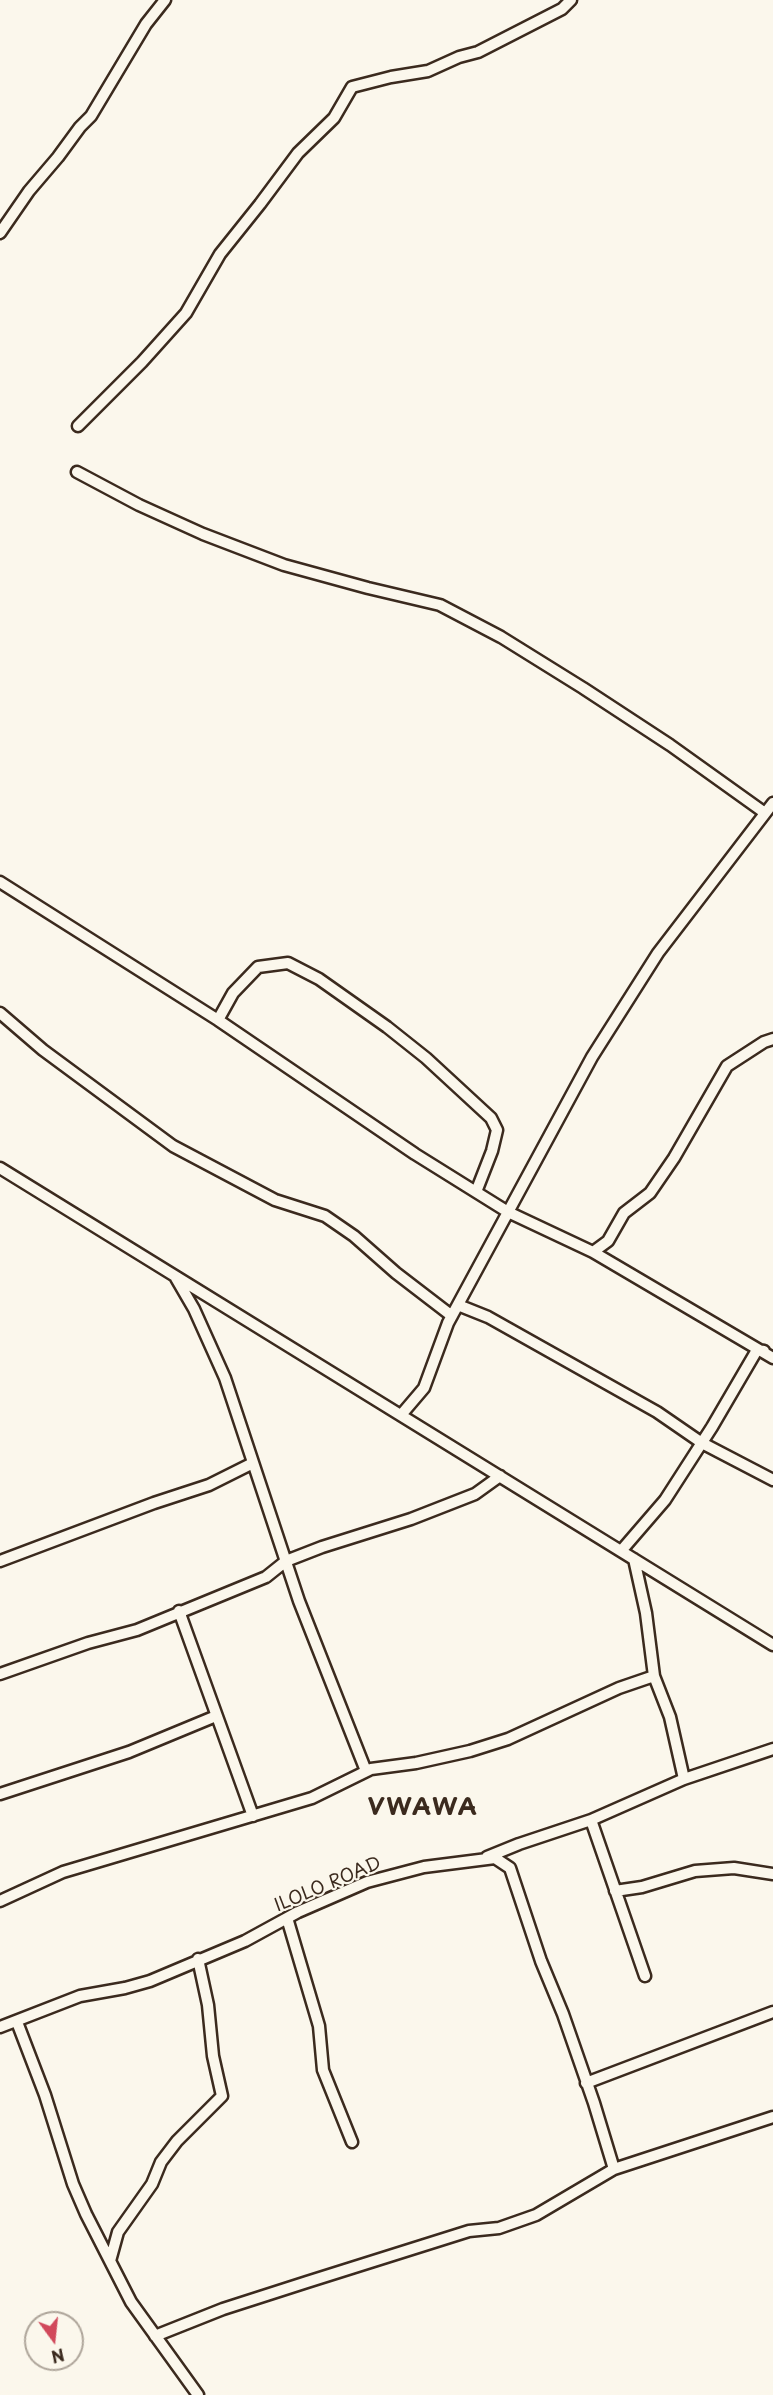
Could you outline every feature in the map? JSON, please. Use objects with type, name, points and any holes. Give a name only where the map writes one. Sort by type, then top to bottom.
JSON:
[{"type":"street","points":[[0,233],[28,191],[91,116],[147,24],[165,0]]},
{"type":"street","points":[[78,426],[142,362],[186,313],[220,254],[298,153],[334,118],[352,87],[428,70],[478,52],[562,9],[571,0]]},
{"type":"street","points":[[77,472],[139,505],[203,534],[284,565],[440,605],[501,637],[583,688],[670,745],[765,813]]},
{"type":"street","points":[[401,1415],[424,1388],[452,1316],[592,1057],[658,953],[773,802]]},
{"type":"street","points":[[0,882],[218,1020],[415,1154],[508,1212],[593,1252],[773,1358]]},
{"type":"street","points":[[218,1020],[233,993],[258,967],[288,963],[319,979],[426,1058],[491,1118],[497,1130],[476,1192]]},
{"type":"street","points":[[0,1013],[43,1050],[173,1146],[275,1200],[325,1216],[354,1236],[452,1316]]},
{"type":"street","points":[[593,1252],[608,1241],[624,1213],[650,1193],[674,1158],[727,1066],[764,1042],[773,1040]]},
{"type":"street","points":[[0,1168],[773,1645]]},
{"type":"street","points":[[174,1275],[194,1309],[225,1378],[299,1601],[366,1771]]},
{"type":"street","points":[[458,1305],[488,1317],[657,1412],[702,1443],[773,1480]]},
{"type":"street","points":[[757,1350],[773,1351]]},
{"type":"street","points":[[621,1551],[665,1500],[757,1350]]},
{"type":"street","points":[[0,1561],[208,1485],[253,1463]]},
{"type":"street","points":[[0,1674],[88,1643],[137,1630],[266,1576],[286,1561],[475,1494],[500,1476]]},
{"type":"street","points":[[634,1559],[646,1613],[654,1676],[670,1717],[684,1779]]},
{"type":"street","points":[[179,1611],[253,1816]]},
{"type":"street","points":[[0,1901],[63,1872],[312,1798],[366,1771],[470,1751],[508,1739],[619,1688],[654,1676]]},
{"type":"street","points":[[0,1794],[129,1752],[216,1716]]},
{"type":"street","points":[[483,1859],[519,1844],[591,1820],[684,1779],[773,1749]]},
{"type":"street","points":[[591,1820],[645,1976]]},
{"type":"street","name":"ILOLO ROAD","points":[[0,2027],[81,1996],[150,1981],[245,1941],[287,1918],[367,1882],[424,1867],[495,1858],[510,1868],[541,1961],[563,2014],[614,2169]]},
{"type":"street","points":[[615,1891],[642,1887],[695,1871],[734,1868],[773,1874]]},
{"type":"street","points":[[287,1918],[319,2026],[323,2070],[351,2142]]},
{"type":"street","points":[[110,2261],[118,2232],[152,2184],[161,2162],[177,2141],[222,2096],[213,2056],[208,2005],[198,1959]]},
{"type":"street","points":[[586,2083],[773,2012]]},
{"type":"street","points":[[17,2022],[45,2096],[73,2184],[110,2261],[131,2302],[198,2395]]},
{"type":"street","points":[[155,2336],[223,2309],[469,2231],[500,2228],[536,2215],[614,2169],[773,2117]]},
{"type":"district","name":"VWAWA","points":[[423,1808]]}]
